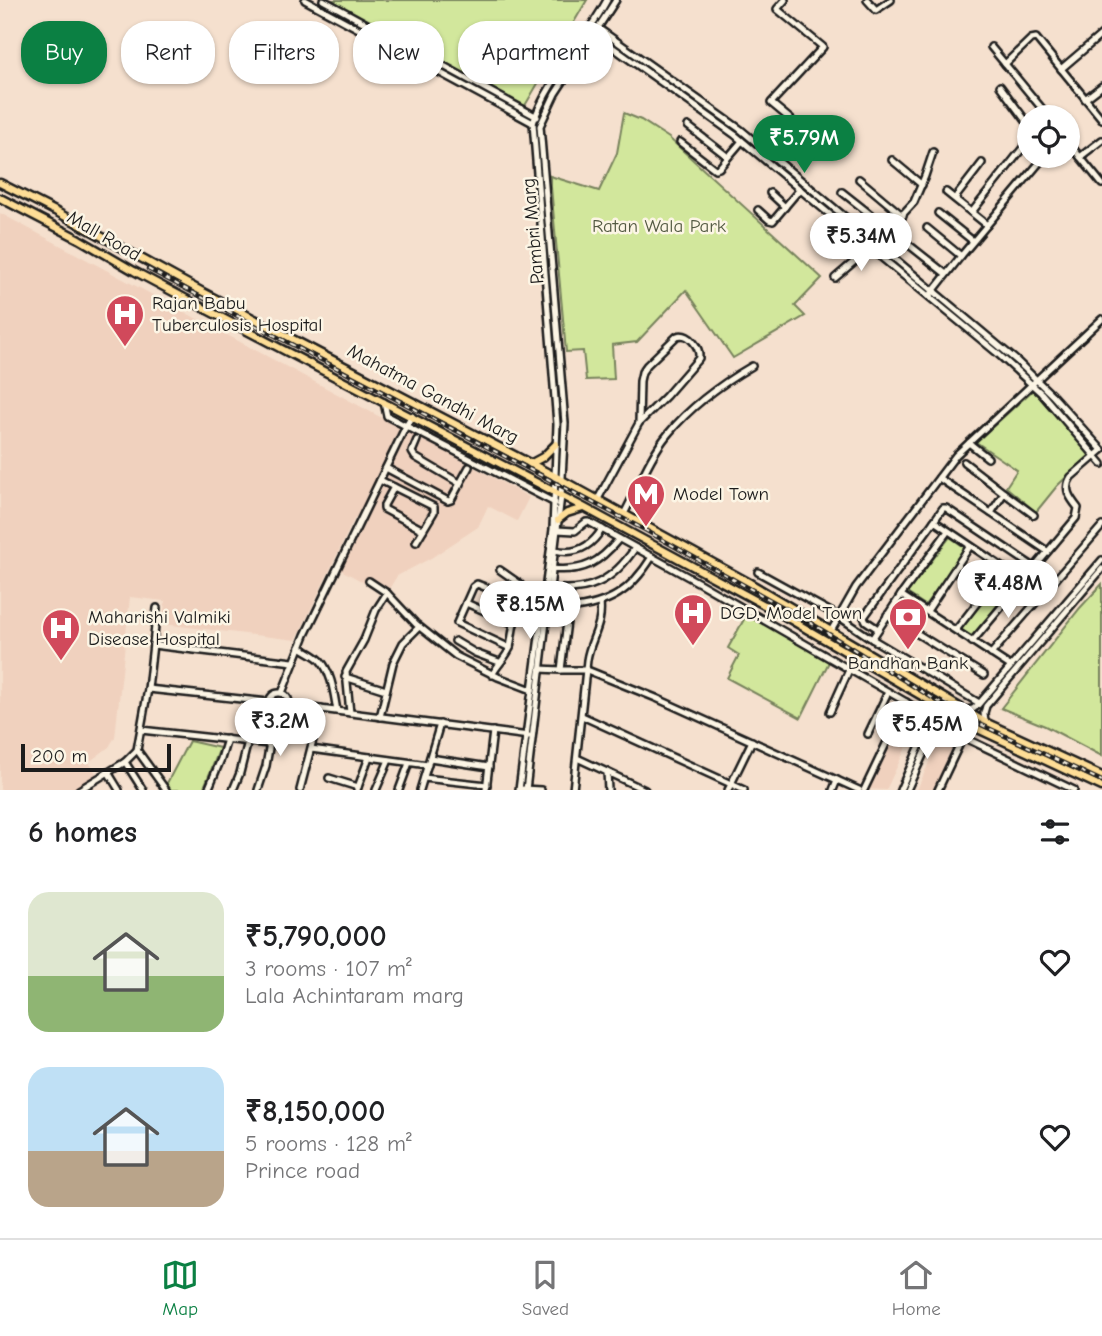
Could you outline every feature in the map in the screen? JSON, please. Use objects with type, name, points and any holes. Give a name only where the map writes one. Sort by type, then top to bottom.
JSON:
[{"type":"main road","name":"Mahatma Gandhi Marg","points":[[0,183],[562,480]]},
{"type":"main road","name":"Mall Road","points":[[0,198],[192,302]]},
{"type":"main road","points":[[96,248],[102,236]]},
{"type":"main road","name":"Mahatma Gandhi Marg","points":[[192,302],[561,496]]},
{"type":"main road","points":[[530,464],[543,457],[556,444]]},
{"type":"main road","points":[[562,480],[746,581],[985,722],[1102,776]]},
{"type":"main road","points":[[561,496],[779,613],[938,716],[980,730],[1102,787]]},
{"type":"main road","points":[[558,520],[567,513],[586,508]]},
{"type":"street","points":[[305,0],[353,27]]},
{"type":"street","points":[[323,0],[362,21]]},
{"type":"street","points":[[595,21],[607,0]]},
{"type":"street","points":[[603,21],[615,0]]},
{"type":"street","points":[[785,0],[777,9],[823,47],[771,103],[801,128]]},
{"type":"street","points":[[867,0],[877,10],[891,0]]},
{"type":"street","points":[[1061,68],[1102,34]]},
{"type":"street","points":[[1004,64],[1031,39],[1036,38],[1101,117]]},
{"type":"street","points":[[613,42],[740,129],[876,243],[931,294]]},
{"type":"street","points":[[613,43],[742,141],[870,248],[931,294],[1034,381],[1102,450],[1067,482],[1067,491],[1078,508],[1076,518],[972,642]]},
{"type":"street","points":[[991,47],[1039,105]]},
{"type":"street","points":[[444,67],[534,119]]},
{"type":"street","points":[[444,73],[542,123],[562,84]]},
{"type":"street","points":[[534,119],[553,84]]},
{"type":"street","points":[[1000,86],[1017,109]]},
{"type":"street","points":[[1085,99],[1102,86]]},
{"type":"street","name":"Pambri Marg","points":[[529,736],[561,496],[565,407],[534,119]]},
{"type":"street","name":"Pambri Marg","points":[[529,736],[532,690],[555,503],[557,413],[542,123]]},
{"type":"street","points":[[688,126],[728,157]]},
{"type":"street","points":[[1102,139],[1080,157],[1102,184]]},
{"type":"street","points":[[680,142],[715,169],[719,168],[742,141]]},
{"type":"street","points":[[835,278],[876,243],[914,202],[933,152]]},
{"type":"street","points":[[972,212],[1017,155]]},
{"type":"street","points":[[892,160],[922,185]]},
{"type":"street","points":[[954,198],[982,163]]},
{"type":"street","points":[[931,294],[1035,168]]},
{"type":"street","points":[[1095,175],[1102,170]]},
{"type":"street","points":[[859,179],[903,216]]},
{"type":"street","points":[[758,210],[773,221],[800,189]]},
{"type":"street","points":[[842,192],[946,274]]},
{"type":"street","points":[[946,192],[987,225]]},
{"type":"street","points":[[770,193],[785,207]]},
{"type":"street","points":[[938,213],[973,241]]},
{"type":"street","points":[[927,229],[961,256]]},
{"type":"street","points":[[831,631],[856,587],[956,455],[1102,319]]},
{"type":"street","points":[[598,499],[639,423],[699,358],[699,351],[688,336],[677,336],[642,372],[639,423]]},
{"type":"street","points":[[624,514],[655,453],[668,434],[696,406],[752,366]]},
{"type":"street","points":[[384,402],[387,416],[555,503]]},
{"type":"street","points":[[1066,415],[1102,464]]},
{"type":"street","points":[[282,693],[300,647],[412,416]]},
{"type":"street","points":[[417,440],[413,455],[461,484]]},
{"type":"street","points":[[969,443],[988,458]]},
{"type":"street","points":[[964,462],[1034,516]]},
{"type":"street","points":[[386,468],[448,501],[461,484],[469,467]]},
{"type":"street","points":[[939,478],[1047,551]]},
{"type":"street","points":[[380,480],[434,507],[434,512],[416,542]]},
{"type":"street","points":[[394,487],[384,509],[424,530]]},
{"type":"street","points":[[991,513],[1004,494]]},
{"type":"street","points":[[586,508],[586,522]]},
{"type":"street","points":[[878,629],[864,617],[943,508],[1034,567]]},
{"type":"street","points":[[934,521],[1023,581]]},
{"type":"street","points":[[586,522],[906,702],[938,716],[963,737],[1074,790]]},
{"type":"street","points":[[557,530],[575,531],[586,522]]},
{"type":"street","points":[[991,654],[1102,526]]},
{"type":"street","points":[[555,550],[568,552],[584,548],[602,529]]},
{"type":"street","points":[[872,639],[948,531]]},
{"type":"street","points":[[552,569],[566,571],[594,564],[607,554],[619,539]]},
{"type":"street","points":[[927,611],[970,545]]},
{"type":"street","points":[[550,588],[586,587],[609,577],[635,548]]},
{"type":"street","points":[[569,609],[600,603],[630,586],[652,557]]},
{"type":"street","points":[[966,710],[973,709],[979,703],[1102,560]]},
{"type":"street","points":[[956,630],[1004,568]]},
{"type":"street","points":[[985,722],[983,716],[986,706],[1102,569]]},
{"type":"street","points":[[492,675],[510,648],[518,599],[519,582],[500,570]]},
{"type":"street","points":[[758,572],[838,616],[979,703]]},
{"type":"street","points":[[369,581],[387,593],[419,627],[456,656],[492,675],[532,690]]},
{"type":"street","points":[[510,648],[454,621],[466,603],[472,587],[477,584],[518,599],[543,603]]},
{"type":"street","points":[[561,670],[571,589]]},
{"type":"street","points":[[350,713],[345,677],[347,667],[364,640],[376,610],[387,593]]},
{"type":"street","points":[[901,596],[1017,671]]},
{"type":"street","points":[[466,603],[514,624]]},
{"type":"street","points":[[573,790],[588,650],[601,618],[600,603]]},
{"type":"street","points":[[79,790],[125,762],[136,750],[148,689],[157,608]]},
{"type":"street","points":[[887,615],[984,675]]},
{"type":"street","points":[[380,717],[393,663],[403,643],[419,627]]},
{"type":"street","points":[[455,640],[475,653],[499,662]]},
{"type":"street","points":[[153,645],[293,663]]},
{"type":"street","points":[[300,647],[319,659],[325,667],[337,711]]},
{"type":"street","points":[[540,668],[587,670],[656,698],[858,790]]},
{"type":"street","points":[[830,712],[849,670]]},
{"type":"street","points":[[345,677],[386,690]]},
{"type":"street","points":[[148,689],[268,702]]},
{"type":"street","points":[[868,734],[888,692]]},
{"type":"street","points":[[268,702],[273,694],[282,693],[289,705]]},
{"type":"street","points":[[907,790],[947,700]]},
{"type":"street","points":[[268,702],[271,711],[275,713],[284,712],[289,705]]},
{"type":"street","points":[[864,790],[906,702]]},
{"type":"street","points":[[289,705],[529,736],[522,789],[541,790]]},
{"type":"street","points":[[309,790],[300,788],[321,709]]},
{"type":"street","points":[[258,790],[266,766],[275,713]]},
{"type":"street","points":[[582,716],[730,787],[744,790]]},
{"type":"street","points":[[900,790],[931,721],[938,716]]},
{"type":"street","points":[[420,790],[440,724]]},
{"type":"street","points":[[141,730],[269,744]]},
{"type":"street","points":[[424,778],[487,787],[493,731]]},
{"type":"street","points":[[938,790],[963,737]]},
{"type":"street","points":[[208,790],[222,760],[227,739]]},
{"type":"street","points":[[233,790],[248,741]]},
{"type":"street","points":[[730,787],[752,741]]},
{"type":"street","points":[[311,749],[428,765]]},
{"type":"street","points":[[136,750],[166,790]]},
{"type":"street","points":[[328,778],[357,789],[369,757]]},
{"type":"street","points":[[430,758],[489,767]]},
{"type":"street","points":[[577,758],[645,790]]},
{"type":"street","points":[[376,790],[389,760]]},
{"type":"street","points":[[125,762],[143,790]]},
{"type":"street","points":[[399,790],[409,763]]},
{"type":"street","points":[[108,772],[119,790]]},
{"type":"street","points":[[607,772],[608,790]]},
{"type":"street","points":[[833,790],[838,780]]},
{"type":"shaded area","name":"Rajan Babu Tuberculosis Hospital","points":[[0,213],[529,497],[517,521],[488,506],[478,527],[431,558],[397,576],[386,594],[337,568],[361,519],[355,517],[296,640],[163,624],[165,601],[130,597],[115,737],[109,747],[89,762],[100,780],[83,790],[0,790]]},
{"type":"shaded area","points":[[907,704],[922,714],[886,790],[866,789]]},
{"type":"shaded area","points":[[942,732],[956,739],[933,790],[917,790]]},
{"type":"green space","points":[[324,0],[587,0],[575,21],[458,21],[458,73],[444,66],[444,21],[362,21]]},
{"type":"green space","points":[[477,84],[538,84],[523,109]]},
{"type":"green space","name":"Ratan Wala Park","points":[[624,113],[641,120],[669,138],[822,278],[795,306],[805,316],[733,358],[686,290],[637,342],[612,345],[614,379],[586,380],[583,351],[566,352],[550,176],[599,191],[617,153]]},
{"type":"green space","points":[[1033,390],[1091,454],[1057,486],[1036,512],[1006,487],[1017,470],[976,442]]},
{"type":"green space","points":[[950,537],[967,549],[925,605],[907,593]]},
{"type":"green space","points":[[999,571],[1018,582],[971,637],[957,627]]},
{"type":"green space","points":[[1102,584],[1102,756],[1045,726],[1001,708]]},
{"type":"green space","points":[[747,614],[829,662],[801,718],[727,678],[739,655],[728,648]]},
{"type":"green space","points":[[189,741],[220,748],[203,790],[171,790],[166,785]]},
{"type":"railway","points":[[148,269],[645,530],[801,617],[939,702],[1102,781]]},
{"type":"place","name":"Rajan Babu Tuberculosis Hospital","points":[[125,348]]},
{"type":"place","name":"Model Town","points":[[646,528]]},
{"type":"place","name":"DGD, Model Town","points":[[693,647]]},
{"type":"place","name":"Bandhan Bank","points":[[908,651]]},
{"type":"place","name":"Maharishi Valmiki Disease Hospital","points":[[61,662]]}]
